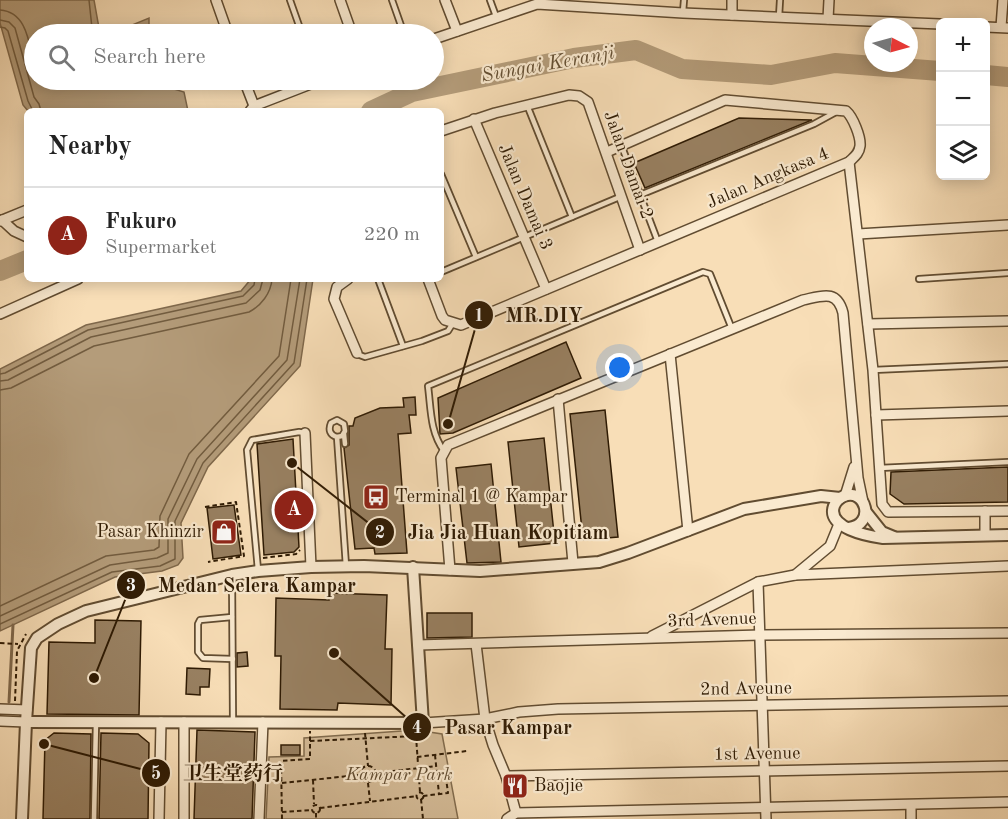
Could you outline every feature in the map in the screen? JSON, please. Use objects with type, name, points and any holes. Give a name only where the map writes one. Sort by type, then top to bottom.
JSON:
[{"type":"street","points":[[216,0],[224,24]]},
{"type":"street","points":[[340,0],[348,24]]},
{"type":"street","points":[[445,0],[457,31]]},
{"type":"street","points":[[732,0],[732,15]]},
{"type":"street","points":[[828,19],[829,0]]},
{"type":"street","points":[[1003,0],[1005,27]]},
{"type":"street","points":[[444,36],[497,19],[538,2],[635,5],[683,13],[936,24]]},
{"type":"street","points":[[247,90],[252,108]]},
{"type":"street","points":[[257,108],[297,90]]},
{"type":"street","name":"Jalan Damai 2","points":[[527,104],[569,95],[579,96],[588,102],[640,250]]},
{"type":"street","points":[[607,152],[725,100],[841,110]]},
{"type":"street","points":[[444,131],[474,119],[527,104]]},
{"type":"street","name":"Jalan Angkasa 4","points":[[453,323],[461,325],[849,162],[858,154],[860,145],[851,115],[841,110]]},
{"type":"street","name":"Jalan Damai 3","points":[[474,119],[546,289]]},
{"type":"street","points":[[849,162],[873,370],[882,504],[888,512],[1008,511]]},
{"type":"street","points":[[24,211],[1,221],[24,236]]},
{"type":"street","points":[[858,234],[1008,225]]},
{"type":"street","points":[[0,314],[71,282]]},
{"type":"street","points":[[344,282],[337,287],[334,299],[357,353]]},
{"type":"street","points":[[429,282],[442,316],[453,323]]},
{"type":"street","points":[[450,570],[442,466],[444,451],[455,441],[803,300],[820,296],[836,298],[843,313],[856,462],[864,507],[865,517],[858,525],[844,526]]},
{"type":"street","points":[[868,324],[1008,321]]},
{"type":"street","points":[[670,354],[687,531]]},
{"type":"street","points":[[558,399],[573,563]]},
{"type":"street","points":[[876,416],[1008,411]]},
{"type":"street","points":[[304,433],[311,567]]},
{"type":"street","points":[[856,462],[842,497],[834,506],[833,511],[834,516],[844,526],[868,536],[1008,535]]},
{"type":"street","points":[[22,819],[31,648],[36,638],[58,624],[86,611],[232,575],[258,571],[405,564],[480,571],[599,562],[744,509],[821,496],[855,496],[882,532],[894,537]]},
{"type":"street","points":[[800,500],[833,511]]},
{"type":"street","points":[[985,511],[985,535]]},
{"type":"street","points":[[795,575],[830,546],[844,526]]},
{"type":"street","points":[[0,710],[26,716],[96,722],[423,723],[418,645],[405,564]]},
{"type":"street","points":[[648,639],[758,582],[795,575],[1008,566]]},
{"type":"street","points":[[758,582],[766,819]]},
{"type":"street","name":"3rd Avenue","points":[[418,645],[760,635],[1008,633]]},
{"type":"street","points":[[476,644],[485,719],[506,776],[516,813]]},
{"type":"street","name":"2nd Aveune","points":[[423,723],[485,719],[519,712],[558,709],[1008,701]]},
{"type":"street","points":[[0,721],[26,716]]},
{"type":"street","points":[[159,819],[161,722]]},
{"type":"street","points":[[184,722],[184,819]]},
{"type":"street","points":[[260,819],[263,722]]},
{"type":"street","name":"1st Avenue","points":[[506,776],[1008,766]]},
{"type":"street","points":[[507,819],[516,813],[1008,802]]},
{"type":"street","points":[[911,804],[911,819]]},
{"type":"lane","points":[[290,0],[298,24]]},
{"type":"lane","points":[[392,0],[400,24]]},
{"type":"lane","points":[[490,0],[497,19]]},
{"type":"lane","points":[[683,13],[684,0]]},
{"type":"lane","points":[[779,17],[780,0]]},
{"type":"lane","points":[[527,104],[572,217]]},
{"type":"lane","points":[[640,195],[814,124],[841,110]]},
{"type":"lane","points":[[622,146],[658,242]]},
{"type":"lane","points":[[444,181],[476,257]]},
{"type":"lane","points":[[444,272],[622,196]]},
{"type":"lane","points":[[444,451],[434,431],[429,387],[450,377],[704,272],[710,274],[732,329]]},
{"type":"lane","points":[[919,279],[1008,273]]},
{"type":"lane","points":[[379,282],[403,346]]},
{"type":"lane","points":[[357,353],[365,357],[403,346],[448,331],[453,323]]},
{"type":"lane","points":[[873,370],[1008,364]]},
{"type":"lane","points":[[337,437],[333,436],[329,426],[334,421],[341,421],[345,427],[345,444]]},
{"type":"lane","points":[[258,571],[247,450],[249,442],[298,432],[304,433]]},
{"type":"lane","points":[[337,437],[344,434]]},
{"type":"lane","points":[[337,437],[346,566]]},
{"type":"lane","points":[[879,468],[1008,462]]},
{"type":"lane","points":[[232,575],[233,722]]},
{"type":"lane","points":[[232,617],[200,620],[198,652],[203,658],[233,659]]},
{"type":"lane","points":[[94,819],[96,722]]},
{"type":"path","points":[[205,507],[236,502],[244,556],[208,562]]},
{"type":"path","points":[[257,559],[296,554],[302,547]]},
{"type":"path","points":[[0,643],[19,644]]},
{"type":"path","points":[[282,819],[281,761],[310,759],[310,723]]},
{"type":"path","points":[[364,723],[368,766]]},
{"type":"path","points":[[310,741],[416,736],[423,819]]},
{"type":"path","points":[[417,757],[467,751]]},
{"type":"path","points":[[435,754],[439,794]]},
{"type":"path","points":[[368,766],[374,768],[376,773],[373,781],[368,783],[361,780],[359,775],[363,767],[368,766]]},
{"type":"path","points":[[376,773],[436,766]]},
{"type":"path","points":[[282,783],[359,775]]},
{"type":"path","points":[[315,805],[320,808],[439,794],[448,792],[446,778],[450,777]]},
{"type":"path","points":[[312,810],[315,805],[314,780]]},
{"type":"path","points":[[368,783],[370,802]]},
{"type":"path","points":[[417,796],[420,792]]},
{"type":"path","points":[[316,819],[316,813],[320,808]]},
{"type":"path","points":[[282,812],[312,810],[316,813]]},
{"type":"green space","name":"Kampar Park","points":[[416,730],[442,734],[458,819],[266,819],[269,757],[304,756],[304,738]]},
{"type":"water","points":[[0,0],[94,0],[98,24],[24,24],[24,90],[177,90],[184,92],[187,108],[26,108],[0,23]]},
{"type":"water","points":[[149,18],[149,24],[135,24]]},
{"type":"water","points":[[248,282],[313,282],[300,366],[208,467],[181,523],[183,558],[178,565],[162,571],[115,577],[0,631],[0,369],[86,325],[241,291]]},
{"type":"building","points":[[739,118],[812,120],[645,188],[634,163]]},
{"type":"building","points":[[566,342],[581,378],[453,433],[440,434],[438,398]]},
{"type":"building","name":"Terminal 1 @ Kampar","points":[[415,397],[416,415],[409,415],[411,433],[398,434],[407,553],[375,554],[374,548],[355,549],[344,448],[349,445],[349,426],[353,426],[355,418],[380,408],[404,407],[403,398]]},
{"type":"building","points":[[605,410],[618,537],[583,540],[570,414]]},
{"type":"building","points":[[544,438],[555,543],[519,547],[508,442]]},
{"type":"building","points":[[293,439],[299,547],[294,552],[264,555],[257,444]]},
{"type":"building","points":[[491,464],[501,562],[467,563],[456,468]]},
{"type":"building","points":[[1008,467],[1008,502],[904,504],[890,494],[891,472]]},
{"type":"building","name":"Pasar Khinzir","points":[[234,505],[241,555],[213,559],[207,508]]},
{"type":"building","points":[[329,593],[387,595],[385,649],[392,649],[391,705],[338,703],[337,710],[280,709],[281,656],[275,656],[276,598],[329,600]]},
{"type":"building","points":[[427,613],[472,613],[472,637],[427,638]]},
{"type":"building","points":[[95,620],[141,621],[139,715],[47,714],[49,642],[95,643]]},
{"type":"building","points":[[247,652],[248,666],[237,667],[237,653]]},
{"type":"building","points":[[187,668],[210,669],[209,687],[200,687],[200,695],[186,694]]},
{"type":"building","points":[[197,730],[255,732],[252,819],[194,819]]},
{"type":"building","points":[[54,733],[91,734],[90,819],[43,819],[45,740]]},
{"type":"building","points":[[101,733],[138,734],[149,743],[148,819],[99,819]]},
{"type":"building","points":[[281,745],[300,745],[300,755],[281,755]]},
{"type":"waterway","name":"Sungai Keranji","points":[[444,85],[574,58],[636,50],[682,69],[771,75],[835,63],[936,71]]},
{"type":"waterway","name":"Sungai Keranji","points":[[990,75],[1008,77]]},
{"type":"waterway","name":"Sungai Keranji","points":[[377,108],[422,90]]},
{"type":"waterway","name":"Sungai Keranji","points":[[0,271],[24,261]]},
{"type":"waterway","points":[[9,702],[13,625]]},
{"type":"place","name":"MR.DIY","points":[[448,424]]},
{"type":"place","name":"Jia Jia Huan Kopitiam","points":[[292,463]]},
{"type":"place","name":"Terminal 1 @ Kampar","points":[[376,497]]},
{"type":"place","name":"Fukuro","points":[[294,510]]},
{"type":"place","name":"Pasar Khinzir","points":[[224,532]]},
{"type":"place","name":"Pasar Kampar","points":[[334,653]]},
{"type":"place","name":"Medan Selera Kampar","points":[[94,678]]},
{"type":"place","name":"卫生堂药行","points":[[44,744]]},
{"type":"place","name":"Baojie","points":[[515,786]]}]
